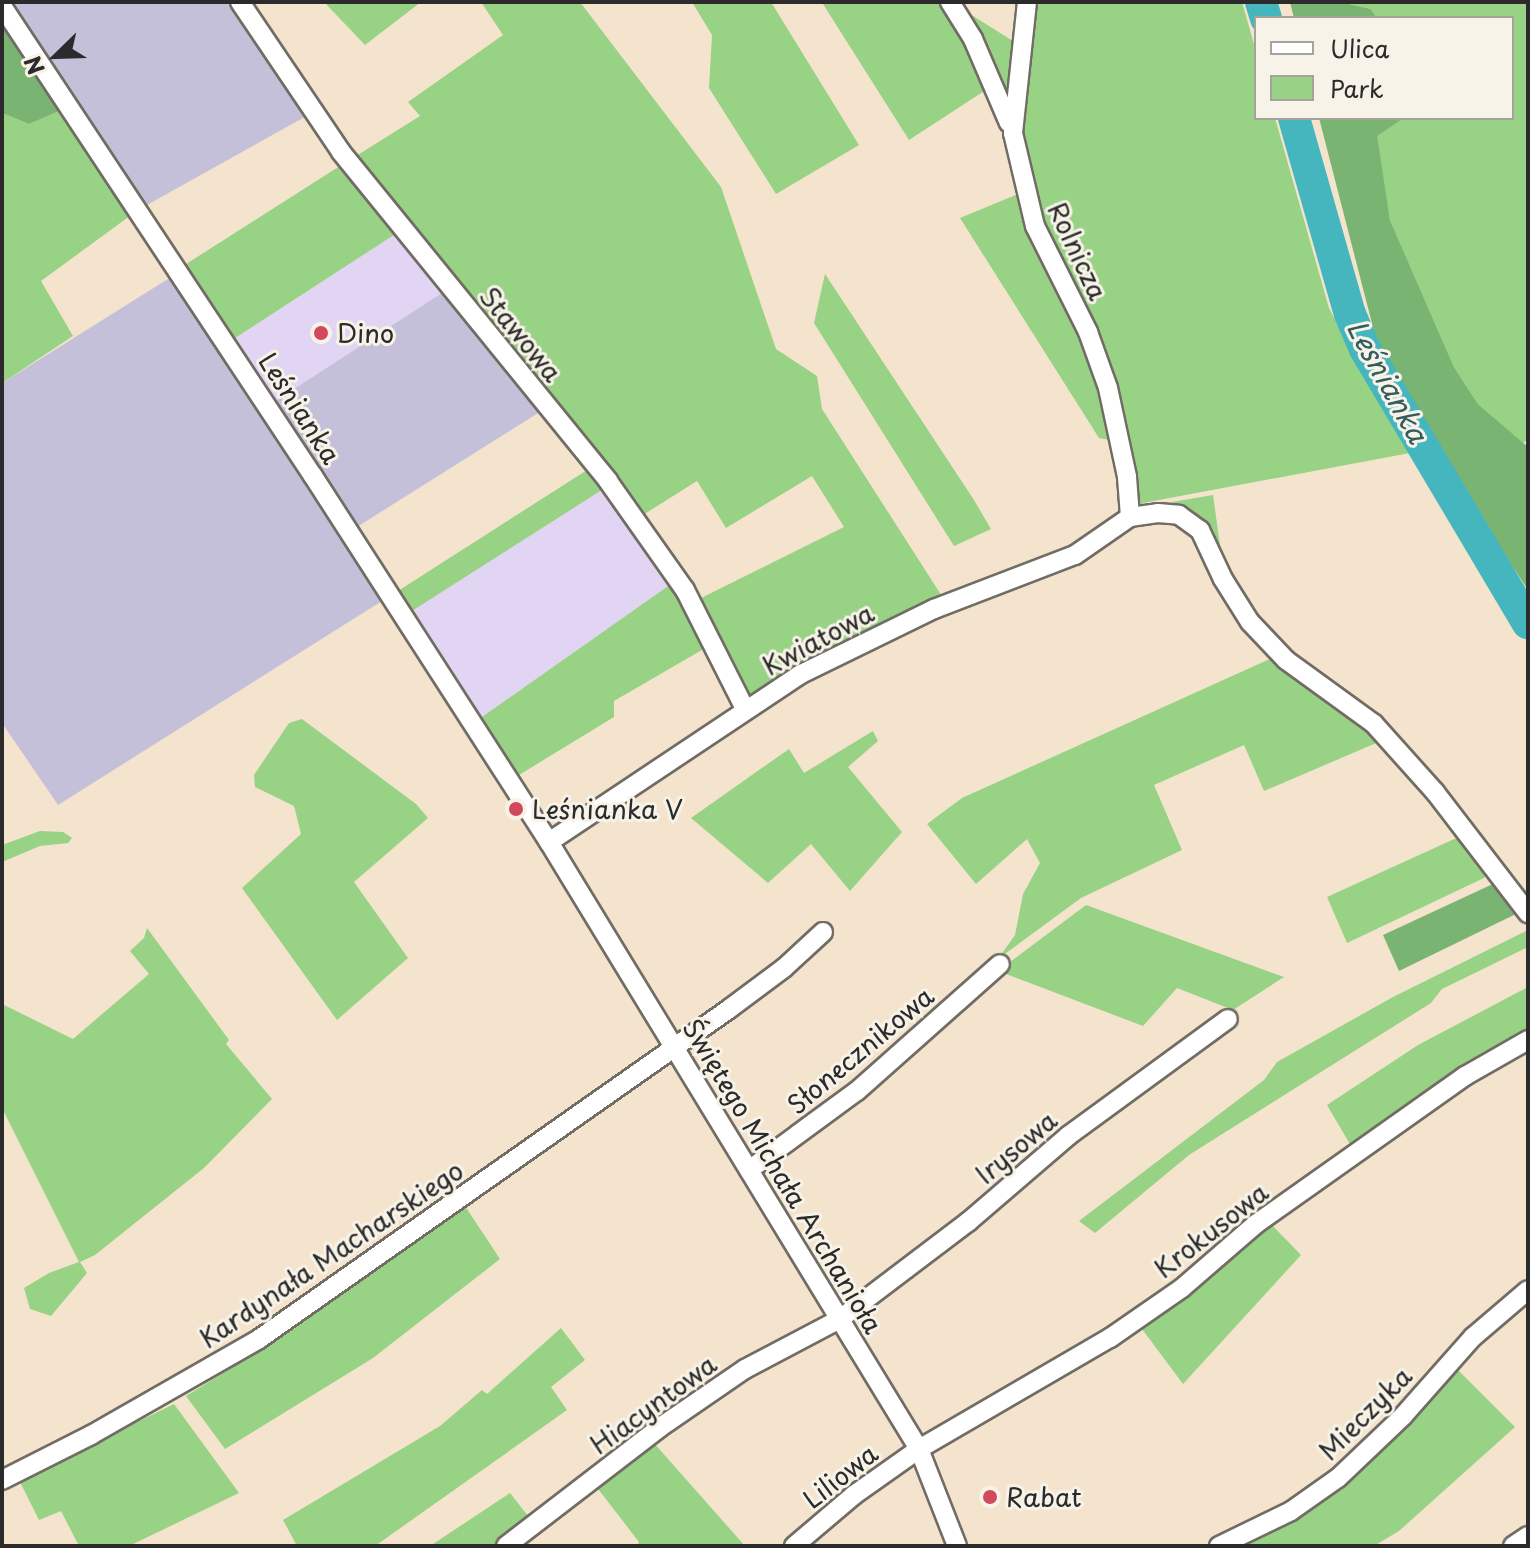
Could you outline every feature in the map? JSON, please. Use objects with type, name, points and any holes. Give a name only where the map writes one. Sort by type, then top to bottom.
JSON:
[{"type":"street","name":"Stawowa","points":[[240,2],[341,152],[608,481],[685,590],[745,709]]},
{"type":"street","points":[[950,2],[995,84],[1013,133]]},
{"type":"street","name":"Rolnicza","points":[[1027,2],[1013,133],[1035,226],[1088,332],[1108,388],[1127,477],[1130,517]]},
{"type":"street","name":"Leśnianka","points":[[2,6],[313,476],[549,842]]},
{"type":"street","points":[[1130,517],[1158,513],[1179,515],[1200,530],[1223,579],[1250,622],[1286,660],[1374,724],[1435,792],[1528,913]]},
{"type":"street","name":"Kwiatowa","points":[[549,842],[799,675],[869,639],[1075,555],[1130,517]]},
{"type":"street","name":"Świętego Michała Archanioła","points":[[549,842],[919,1449],[957,1546]]},
{"type":"street","name":"Kardynała Macharskiego","points":[[2,1480],[91,1435],[259,1339],[674,1048],[784,968],[823,932]]},
{"type":"street","name":"Słonecznikowa","points":[[749,1170],[857,1091],[1000,964]]},
{"type":"street","name":"Irysowa","points":[[840,1319],[968,1222],[1068,1136],[1228,1019]]},
{"type":"street","name":"Krokusowa","points":[[919,1449],[1110,1338],[1182,1288],[1256,1224],[1465,1076],[1528,1040]]},
{"type":"street","name":"Mieczyka","points":[[1219,1546],[1291,1511],[1338,1478],[1403,1416],[1473,1337],[1528,1290]]},
{"type":"street","name":"Hiacyntowa","points":[[506,1546],[659,1428],[745,1369],[840,1319]]},
{"type":"street","name":"Liliowa","points":[[794,1546],[854,1495],[919,1449]]},
{"type":"street","points":[[1513,1546],[1528,1536]]},
{"type":"shaded area","points":[[2,2],[240,2],[312,113],[138,210]]},
{"type":"shaded area","points":[[397,233],[445,291],[273,403],[232,340]]},
{"type":"shaded area","points":[[179,272],[268,406],[445,291],[543,410],[349,532],[390,596],[58,805],[2,723],[2,383]]},
{"type":"shaded area","points":[[605,488],[671,584],[482,717],[412,611]]},
{"type":"green space","points":[[324,2],[421,2],[365,45]]},
{"type":"green space","points":[[481,2],[580,2],[721,187],[776,349],[817,376],[822,409],[945,601],[745,709],[691,603],[844,527],[812,476],[726,528],[697,481],[635,520],[348,161],[420,116],[408,102],[503,35]]},
{"type":"green space","points":[[692,2],[771,2],[859,145],[776,194],[709,88],[712,35]]},
{"type":"green space","points":[[951,2],[1019,45],[1024,2],[1242,2],[1254,44],[1254,120],[1276,120],[1329,308],[1363,376],[1410,453],[1143,503],[1130,517],[1120,442],[1099,438],[960,218],[1025,191],[995,84],[909,140],[823,4]]},
{"type":"green space","points":[[1290,2],[1340,2],[1371,9],[1376,16],[1294,16]]},
{"type":"green space","points":[[1340,2],[1528,2],[1528,439],[1523,443],[1478,404],[1454,367],[1390,220],[1376,136],[1401,120],[1514,120],[1514,16],[1376,16],[1371,9]]},
{"type":"green space","points":[[2,6],[69,107],[29,124],[2,113]]},
{"type":"green space","points":[[69,107],[138,210],[41,281],[73,336],[2,383],[2,113],[29,124]]},
{"type":"green space","points":[[1320,120],[1401,120],[1377,136],[1390,220],[1454,367],[1478,404],[1528,447],[1528,590],[1443,459],[1375,335]]},
{"type":"green space","points":[[343,164],[397,233],[232,340],[183,266]]},
{"type":"green space","points":[[825,274],[991,529],[954,546],[814,323]]},
{"type":"green space","points":[[587,470],[605,488],[412,611],[398,591]]},
{"type":"green space","points":[[1213,495],[1224,574],[1205,527],[1195,512],[1154,505]]},
{"type":"green space","points":[[671,584],[707,647],[614,701],[614,717],[519,775],[482,717]]},
{"type":"green space","points":[[1274,657],[1336,702],[1381,741],[1264,791],[1244,745],[1154,785],[1182,850],[1081,898],[998,959],[1015,935],[1023,894],[1040,863],[1027,839],[976,884],[927,824],[962,798]]},
{"type":"green space","points":[[302,719],[416,804],[428,818],[354,882],[408,958],[337,1020],[242,888],[301,834],[294,806],[255,787],[254,775],[289,723]]},
{"type":"green space","points":[[873,731],[878,741],[848,767],[902,832],[850,891],[811,844],[768,883],[691,818],[789,749],[804,773]]},
{"type":"green space","points":[[40,831],[63,832],[72,838],[68,843],[40,846],[2,862],[2,845]]},
{"type":"green space","points":[[1463,835],[1489,870],[1484,878],[1347,943],[1327,897]]},
{"type":"green space","points":[[1495,883],[1520,912],[1399,971],[1383,935]]},
{"type":"green space","points":[[1086,905],[1284,977],[1233,1010],[1177,988],[1143,1026],[998,971]]},
{"type":"green space","points":[[147,928],[229,1040],[226,1044],[272,1099],[204,1168],[95,1255],[80,1262],[87,1273],[51,1316],[30,1309],[24,1288],[49,1273],[79,1262],[2,1108],[2,1004],[73,1039],[149,974],[130,951],[144,938]]},
{"type":"green space","points":[[1528,930],[1528,947],[1442,989],[1431,1003],[1189,1155],[1095,1233],[1079,1221],[1264,1080],[1277,1062],[1393,997]]},
{"type":"green space","points":[[1528,987],[1528,1036],[1354,1151],[1327,1105],[1418,1045]]},
{"type":"green space","points":[[465,1206],[500,1259],[373,1358],[225,1449],[186,1396],[291,1331]]},
{"type":"green space","points":[[1268,1221],[1301,1255],[1183,1384],[1139,1325]]},
{"type":"green space","points":[[561,1328],[585,1360],[551,1387],[567,1410],[375,1546],[297,1546],[283,1520],[440,1426],[482,1390],[487,1394]]},
{"type":"green space","points":[[1453,1365],[1515,1427],[1399,1531],[1374,1546],[1236,1546],[1292,1521],[1352,1476]]},
{"type":"green space","points":[[174,1404],[239,1493],[129,1546],[79,1546],[61,1511],[39,1520],[19,1480]]},
{"type":"green space","points":[[653,1442],[745,1546],[637,1546],[639,1542],[595,1485]]},
{"type":"green space","points":[[510,1493],[532,1521],[500,1546],[430,1546]]},
{"type":"waterway","name":"Leśnianka","points":[[1261,2],[1265,16]]},
{"type":"waterway","name":"Leśnianka","points":[[1295,120],[1350,314],[1365,349],[1528,623]]},
{"type":"place","name":"Dino","points":[[321,333]]},
{"type":"place","name":"Leśnianka V","points":[[516,809]]},
{"type":"place","name":"Rabat","points":[[990,1497]]}]
